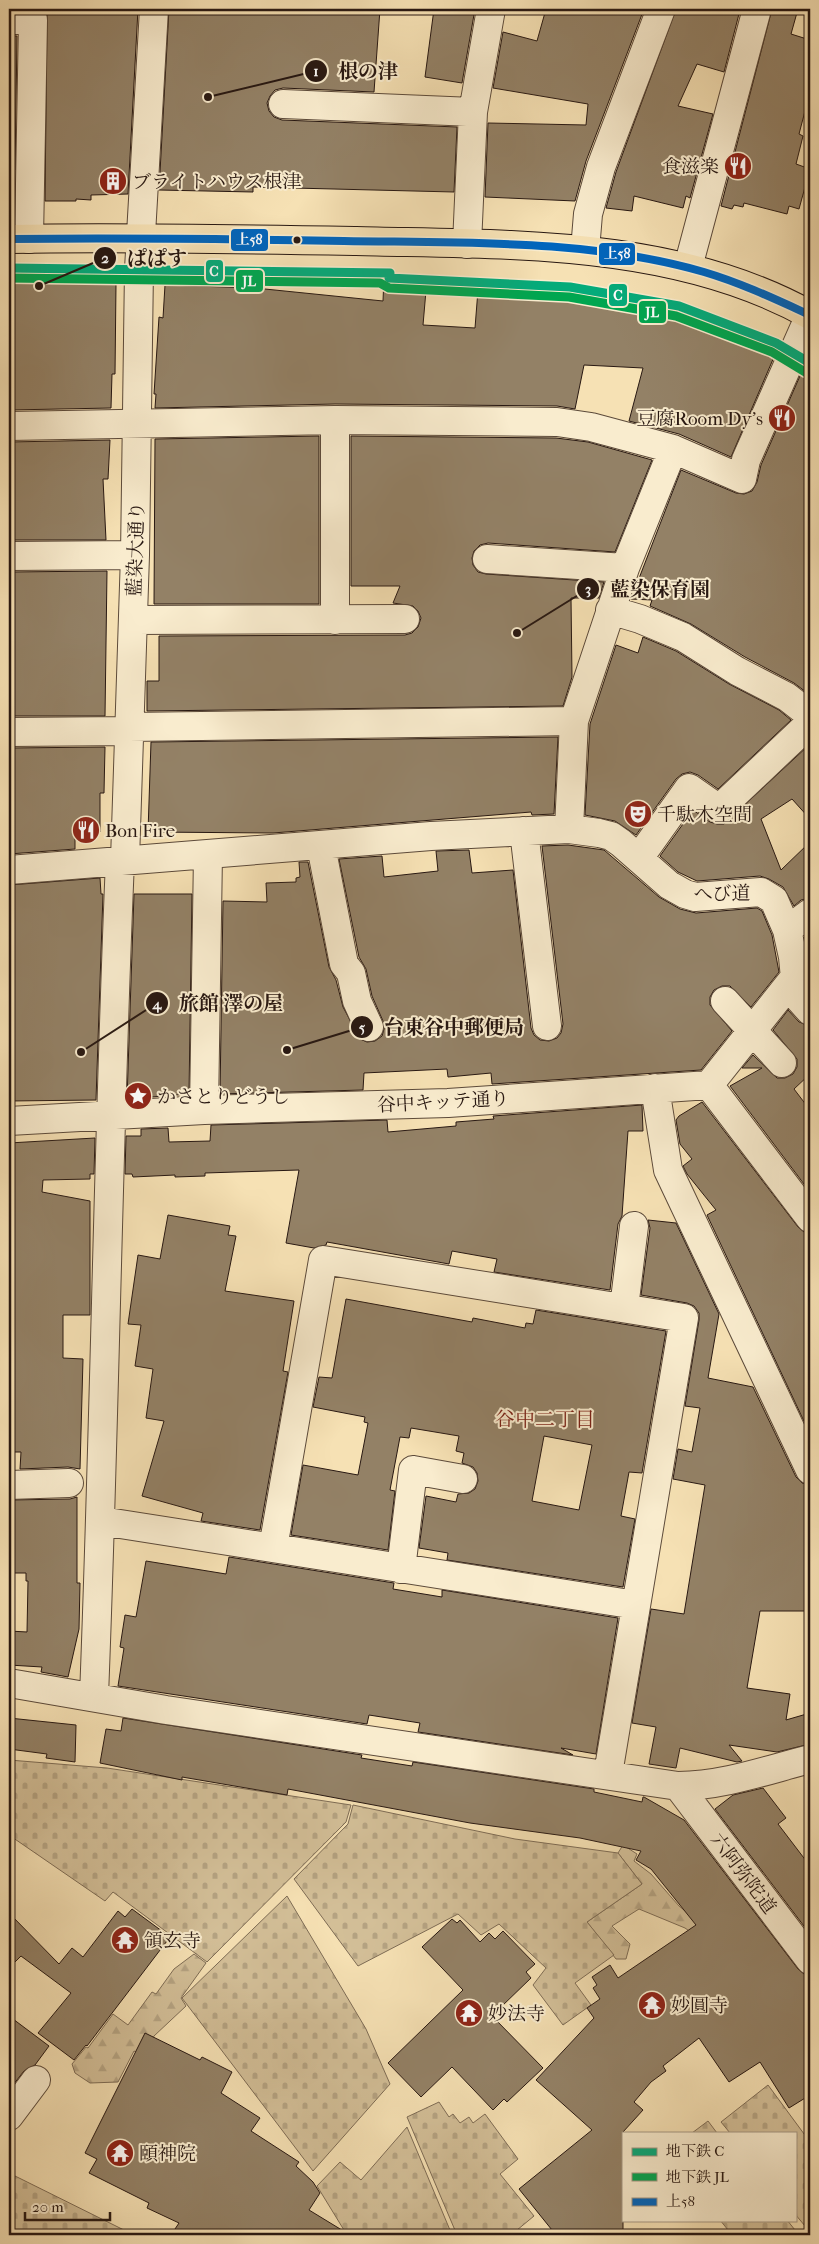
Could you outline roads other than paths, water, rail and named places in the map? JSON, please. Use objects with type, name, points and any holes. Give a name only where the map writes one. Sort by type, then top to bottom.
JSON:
[{"type":"main road","points":[[19,239],[141,238],[466,244],[585,250],[688,267],[781,299],[810,315]]},
{"type":"street","name":"藍染大通り","points":[[94,1696],[113,1114],[114,1008],[129,729],[135,555],[141,238],[154,9]]},
{"type":"street","points":[[466,244],[473,112],[491,9]]},
{"type":"street","points":[[585,250],[588,214],[600,167],[661,9]]},
{"type":"street","points":[[688,267],[757,9]]},
{"type":"street","points":[[19,239],[21,20]]},
{"type":"street","points":[[283,104],[473,112]]},
{"type":"street","points":[[9,426],[335,420],[557,422],[591,427],[673,449],[742,479],[746,460],[810,315]]},
{"type":"street","points":[[335,420],[335,620]]},
{"type":"street","points":[[569,829],[574,721],[625,568],[673,449]]},
{"type":"street","points":[[9,556],[135,555]]},
{"type":"street","points":[[487,559],[625,568]]},
{"type":"street","points":[[610,610],[640,619],[683,637],[737,671],[786,697],[810,715]]},
{"type":"street","points":[[132,620],[405,619]]},
{"type":"street","points":[[9,732],[574,721]]},
{"type":"street","points":[[639,858],[689,788],[718,809],[810,723]]},
{"type":"street","name":"へび道","points":[[9,870],[431,836],[569,829],[611,836],[670,885],[685,894],[696,897],[761,892],[774,900],[787,930],[793,957],[791,982],[801,1001],[810,1011]]},
{"type":"street","points":[[524,831],[547,1026]]},
{"type":"street","points":[[321,846],[344,964],[351,973],[357,1001],[369,1027]]},
{"type":"street","points":[[204,1110],[208,854]]},
{"type":"street","points":[[787,930],[810,912]]},
{"type":"street","points":[[791,982],[709,1084],[810,1218]]},
{"type":"street","points":[[726,1001],[782,1063]]},
{"type":"street","name":"谷中キッテ通り","points":[[9,1121],[204,1110],[448,1103],[709,1084]]},
{"type":"street","points":[[655,1088],[668,1170],[810,1470]]},
{"type":"street","points":[[624,1308],[634,1226]]},
{"type":"street","points":[[273,1548],[323,1260],[684,1318],[608,1774]]},
{"type":"street","points":[[401,1569],[413,1470],[463,1479]]},
{"type":"street","points":[[9,1485],[69,1483]]},
{"type":"street","points":[[101,1521],[636,1605]]},
{"type":"street","points":[[9,1683],[94,1696],[166,1710],[608,1774],[678,1786],[697,1786],[729,1780],[810,1759]]},
{"type":"street","name":"六阿弥陀道","points":[[678,1786],[810,1960]]},
{"type":"street","points":[[9,2116],[36,2080]]},
{"type":"metro line","name":"C","points":[[9,268],[390,273],[389,278],[570,287],[679,306],[776,343],[810,363]]},
{"type":"metro line","name":"JL","points":[[9,278],[380,283],[389,288],[569,297],[676,316],[772,352],[805,372]]},
{"type":"place","name":"根の津","points":[[208,97]]},
{"type":"place","name":"食滋楽","points":[[738,166]]},
{"type":"place","name":"ブライトハウス根津","points":[[113,181]]},
{"type":"place","name":"ぱぱす","points":[[39,286]]},
{"type":"place","name":"豆腐Room Dy's","points":[[782,418]]},
{"type":"place","name":"藍染保育園","points":[[517,633]]},
{"type":"place","name":"千駄木空間","points":[[638,814]]},
{"type":"place","name":"Bon Fire","points":[[86,830]]},
{"type":"place","name":"台東谷中郵便局","points":[[287,1050]]},
{"type":"place","name":"旅館 澤の屋","points":[[81,1052]]},
{"type":"place","name":"かさとりどうし","points":[[138,1096]]},
{"type":"place","name":"領玄寺","points":[[125,1940]]},
{"type":"place","name":"妙圓寺","points":[[652,2005]]},
{"type":"place","name":"妙法寺","points":[[469,2013]]},
{"type":"place","name":"頤神院","points":[[120,2153]]},
{"type":"district","name":"谷中二丁目","points":[[545,1419]]}]
